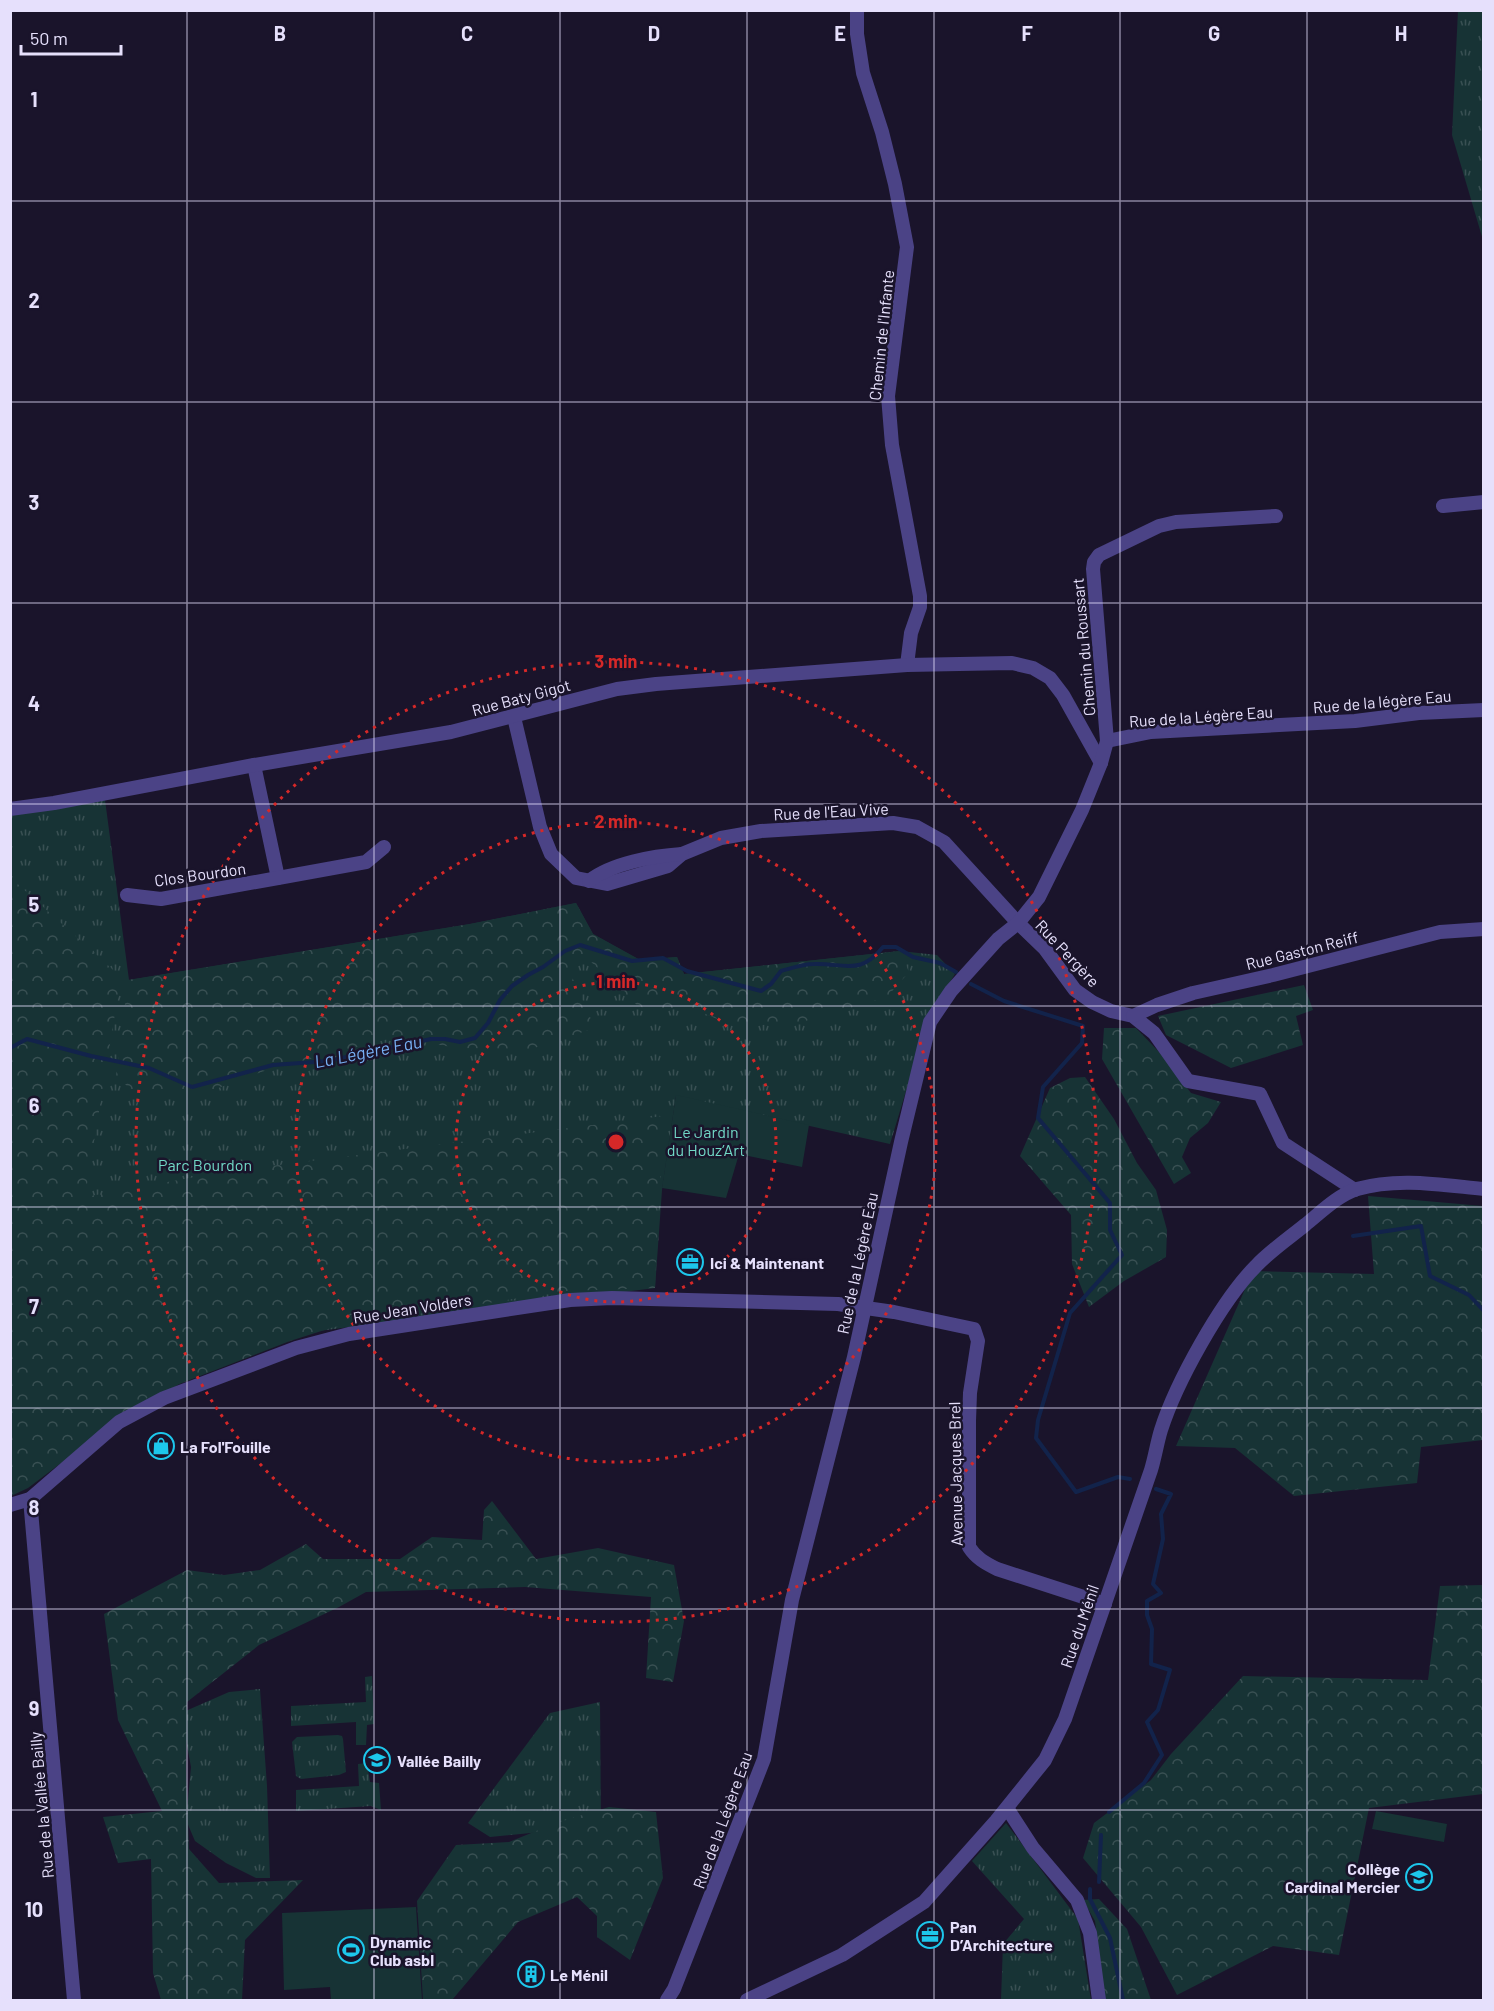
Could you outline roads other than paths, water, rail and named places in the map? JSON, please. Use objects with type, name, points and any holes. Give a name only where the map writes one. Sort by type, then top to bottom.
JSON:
[{"type":"street","name":"Chemin de l'Infante","points":[[857,10],[857,34],[863,73],[896,184],[907,247],[888,396],[892,445],[920,596],[920,607],[911,633],[907,665]]},
{"type":"street","points":[[1443,506],[1484,502]]},
{"type":"street","name":"Chemin du Roussart","points":[[1107,741],[1093,569],[1094,562],[1099,555],[1159,525],[1276,516]]},
{"type":"street","name":"Rue Baty Gigot","points":[[10,809],[452,732],[555,704],[656,684],[907,665],[1012,663],[1033,668],[1050,678],[1063,695],[1101,763]]},
{"type":"street","name":"Rue de la légère Eau","points":[[1283,726],[1355,722],[1419,713],[1484,710]]},
{"type":"street","name":"Rue de l'Eau Vive","points":[[514,717],[540,827],[551,855],[576,878],[606,884],[668,866],[682,854],[721,838],[761,831],[893,823],[916,827],[944,843],[1018,923]]},
{"type":"street","name":"Rue de la Légère Eau","points":[[667,2001],[679,1978],[764,1759],[792,1600],[854,1357],[930,1022],[951,991],[998,939],[1018,923],[1039,897],[1082,810],[1101,763],[1107,741],[1151,732],[1283,726]]},
{"type":"street","points":[[254,765],[278,878]]},
{"type":"street","name":"Clos Bourdon","points":[[127,895],[161,899],[366,862],[384,847]]},
{"type":"street","name":"Rue Pergère","points":[[1018,923],[1044,949],[1075,990],[1111,1011],[1133,1016],[1154,1033],[1188,1081],[1260,1094],[1283,1143],[1355,1190]]},
{"type":"street","name":"Rue Gaston Reiff","points":[[1133,1016],[1193,993],[1440,932],[1484,929]]},
{"type":"street","points":[[1355,1190],[1385,1182],[1484,1189]]},
{"type":"street","name":"Rue du Ménil","points":[[747,2001],[842,1954],[924,1902],[1007,1808],[1045,1760],[1065,1719],[1151,1470],[1161,1430],[1175,1394],[1204,1340],[1236,1288],[1257,1264],[1320,1214],[1355,1190]]},
{"type":"street","name":"Rue Jean Volders","points":[[10,1505],[30,1499],[108,1430],[146,1407],[296,1348],[349,1334],[560,1302],[612,1298],[838,1304],[864,1308]]},
{"type":"street","name":"Avenue Jacques Brel","points":[[864,1308],[974,1329],[978,1341],[970,1393],[969,1546],[974,1555],[997,1569],[1105,1604]]},
{"type":"street","name":"Rue de la Vallée Bailly","points":[[30,1499],[74,2001]]},
{"type":"street","points":[[1007,1808],[1033,1848],[1077,1900],[1090,1933],[1099,2001]]},
{"type":"waterway","name":"La Légère Eau","points":[[10,1048],[27,1039],[149,1068],[192,1087],[273,1065],[328,1061],[431,1039],[460,1042],[475,1038],[488,1023],[500,1000],[512,986],[565,951],[580,945],[632,961],[663,958],[687,971],[761,991],[771,984],[781,971],[810,964],[859,965],[867,962],[883,947],[896,947],[913,957],[940,963],[956,972]]},
{"type":"waterway","name":"La Légère Eau","points":[[971,984],[1004,1001],[1083,1026],[1082,1043],[1043,1087],[1038,1118],[1110,1203],[1110,1230],[1122,1255],[1070,1313],[1038,1420],[1036,1438],[1076,1492],[1118,1477],[1130,1479]]},
{"type":"waterway","points":[[1353,1236],[1421,1226],[1430,1276],[1469,1295],[1484,1311]]},
{"type":"waterway","name":"La Légère Eau","points":[[1109,1812],[1144,1783],[1162,1755],[1147,1722],[1158,1710],[1170,1670],[1151,1664],[1152,1629],[1147,1615],[1147,1601],[1161,1593],[1153,1584],[1163,1539],[1161,1514],[1171,1494],[1156,1489]]},
{"type":"waterway","points":[[1099,1882],[1101,1835]]},
{"type":"waterway","name":"La Légère Eau","points":[[1090,1889],[1090,1899],[1110,1938],[1123,2000]]},
{"type":"place","name":"Ici & Maintenant","points":[[690,1262]]},
{"type":"place","name":"La Fol'Fouille","points":[[161,1446]]},
{"type":"place","name":"Vallée Bailly","points":[[377,1760]]},
{"type":"place","name":"Collège Cardinal Mercier","points":[[1419,1877]]},
{"type":"place","name":"Pan D’Architecture","points":[[930,1935]]},
{"type":"place","name":"Dynamic Club asbl","points":[[351,1950]]},
{"type":"place","name":"Le Ménil","points":[[531,1974]]},
{"type":"park label","name":"Le Jardin du Houz’Art","points":[[706,1140]]},
{"type":"park label","name":"Parc Bourdon","points":[[205,1164]]}]
